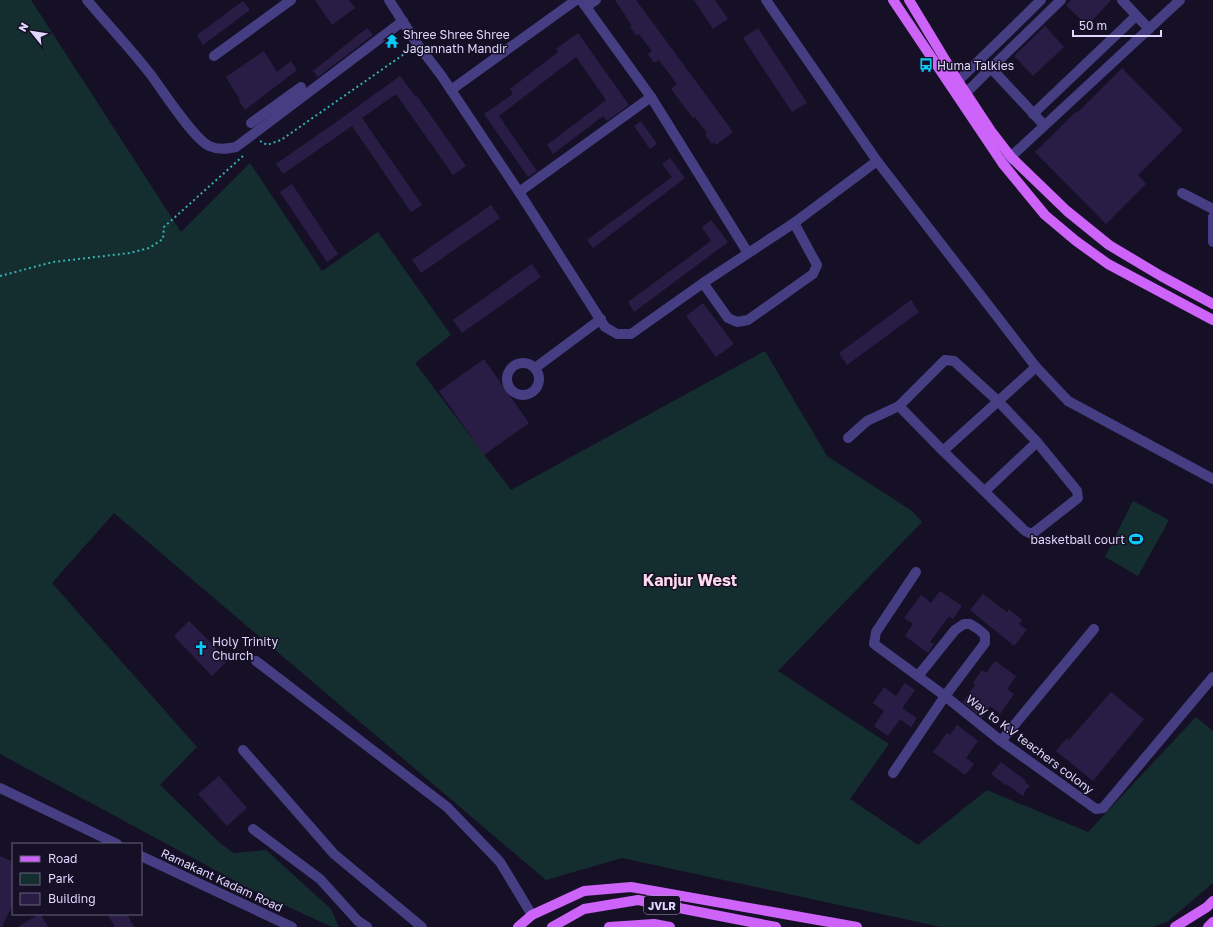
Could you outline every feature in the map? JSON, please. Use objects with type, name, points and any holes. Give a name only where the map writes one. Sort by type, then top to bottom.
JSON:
[{"type":"main road","points":[[893,0],[1045,215],[1076,241],[1108,264],[1213,320]]},
{"type":"main road","points":[[909,0],[958,81],[991,131],[1007,160],[1109,245],[1161,276],[1213,304]]},
{"type":"main road","points":[[518,927],[532,915],[584,890],[631,887],[857,927]]},
{"type":"main road","name":"JVLR","points":[[552,927],[584,909],[638,900],[776,927]]},
{"type":"main road","points":[[1175,927],[1207,907],[1213,900]]},
{"type":"main road","points":[[1208,927],[1213,922]]},
{"type":"main road","name":"JVLR","points":[[609,927],[654,924],[670,927]]},
{"type":"street","points":[[87,0],[150,74],[196,136],[208,145],[219,149],[227,149],[236,147],[258,137],[268,116]]},
{"type":"street","points":[[214,56],[290,0]]},
{"type":"street","points":[[389,0],[418,45],[451,90],[519,192],[605,327],[617,334],[631,334],[703,283],[794,222],[877,161]]},
{"type":"street","points":[[451,90],[576,0]]},
{"type":"street","points":[[596,0],[583,4],[651,97],[748,253]]},
{"type":"street","points":[[766,0],[877,161],[1036,368],[1068,401],[1213,479]]},
{"type":"street","points":[[958,81],[1041,0]]},
{"type":"street","points":[[966,93],[1061,0]]},
{"type":"street","points":[[1122,0],[1149,29]]},
{"type":"street","points":[[1007,160],[1180,0]]},
{"type":"street","points":[[1033,114],[1136,16]]},
{"type":"street","points":[[251,123],[268,116],[402,21]]},
{"type":"street","points":[[991,68],[1044,126]]},
{"type":"street","points":[[293,98],[301,86]]},
{"type":"street","points":[[519,192],[651,97]]},
{"type":"street","points":[[1182,193],[1213,209]]},
{"type":"street","points":[[1213,217],[1213,242]]},
{"type":"street","points":[[703,283],[728,318],[738,322],[748,320],[813,274],[817,265],[794,222]]},
{"type":"street","points":[[535,368],[601,319]]},
{"type":"street","points":[[848,438],[867,421],[899,406],[945,360],[954,361],[998,401],[1037,442],[1077,491],[1078,498],[1032,534],[1025,530],[943,451],[899,406]]},
{"type":"street","points":[[943,451],[1036,368]]},
{"type":"street","points":[[985,491],[1037,442]]},
{"type":"street","name":"Way to K.V teachers colony","points":[[916,572],[876,632],[874,644],[945,696],[1001,741],[1096,809],[1103,808],[1213,677]]},
{"type":"street","points":[[893,773],[945,696],[985,644],[985,635],[970,624],[964,624],[955,630],[918,676]]},
{"type":"street","points":[[1001,741],[1094,629]]},
{"type":"street","points":[[256,661],[447,807],[500,862],[532,915]]},
{"type":"street","points":[[243,750],[334,854],[422,927]]},
{"type":"street","points":[[0,788],[115,843]]},
{"type":"street","points":[[253,829],[320,879],[358,921],[367,927]]},
{"type":"street","name":"Ramakant Kadam Road","points":[[142,856],[292,927]]},
{"type":"path","points":[[255,146],[258,137],[267,145],[280,140],[418,45]]},
{"type":"path","points":[[0,276],[53,262],[130,253],[149,248],[163,239],[164,227],[243,156]]},
{"type":"green space","points":[[0,0],[31,0],[181,232],[250,163],[322,271],[378,232],[451,335],[415,363],[511,490],[765,351],[827,456],[912,511],[922,522],[778,671],[889,744],[850,799],[918,845],[987,790],[1088,832],[1196,717],[1213,731],[1213,883],[1167,922],[1152,927],[941,927],[622,858],[546,880],[114,513],[52,583],[197,747],[160,785],[221,844],[234,853],[266,850],[331,909],[339,927],[332,927],[256,892],[0,754]]},
{"type":"green space","name":"basketball court","points":[[1133,501],[1169,520],[1138,576],[1105,557]]},
{"type":"building","points":[[315,0],[349,0],[355,8],[332,25]]},
{"type":"building","points":[[615,0],[636,0],[733,132],[716,145],[714,142],[712,144],[705,135],[707,133],[695,117],[693,118],[671,89],[677,84],[659,60],[654,63],[648,54],[652,51],[639,34],[637,36],[630,27],[632,26]]},
{"type":"building","points":[[694,0],[715,0],[728,19],[713,29]]},
{"type":"building","points":[[1071,0],[1111,0],[1087,26],[1066,5]]},
{"type":"building","points":[[243,1],[250,10],[203,45],[197,35]]},
{"type":"building","points":[[1045,26],[1064,47],[1033,76],[1014,56]]},
{"type":"building","points":[[367,28],[373,35],[318,77],[313,71]]},
{"type":"building","points":[[758,28],[807,103],[792,112],[743,38]]},
{"type":"building","points":[[578,33],[629,105],[607,121],[603,116],[553,154],[547,145],[606,100],[576,57],[499,116],[537,171],[528,177],[484,114],[513,94],[510,89],[558,52],[556,49]]},
{"type":"building","points":[[264,51],[277,72],[291,61],[297,70],[245,110],[226,77]]},
{"type":"building","points":[[1122,68],[1183,130],[1138,175],[1146,184],[1106,224],[1035,152]]},
{"type":"building","points":[[400,76],[416,97],[417,96],[466,166],[453,175],[396,94],[362,118],[422,205],[411,212],[352,126],[283,174],[276,164]]},
{"type":"building","points":[[641,121],[657,144],[650,149],[634,126]]},
{"type":"building","points":[[670,158],[685,178],[593,248],[587,240],[672,177],[662,164]]},
{"type":"building","points":[[292,184],[338,254],[327,262],[280,192]]},
{"type":"building","points":[[491,205],[500,218],[421,273],[412,260]]},
{"type":"building","points":[[711,220],[728,242],[634,312],[628,302],[711,241],[702,227]]},
{"type":"building","points":[[532,264],[541,277],[462,333],[453,320]]},
{"type":"building","points":[[911,300],[919,312],[847,365],[839,353]]},
{"type":"building","points":[[703,303],[734,344],[716,357],[686,316]]},
{"type":"building","points":[[484,359],[529,423],[484,455],[439,391]]},
{"type":"building","points":[[940,591],[962,606],[953,619],[949,616],[930,642],[934,644],[928,653],[905,636],[913,624],[904,618],[921,595],[931,603]]},
{"type":"building","points":[[983,594],[1007,612],[1009,609],[1022,620],[1019,624],[1027,630],[1014,646],[970,610]]},
{"type":"building","name":"Holy Trinity Church","points":[[189,621],[228,660],[212,676],[174,636]]},
{"type":"building","points":[[995,661],[1016,676],[1007,689],[1014,694],[1000,714],[990,706],[982,718],[963,702],[975,685],[973,683],[982,670],[986,673]]},
{"type":"building","points":[[905,683],[915,690],[902,708],[917,718],[911,727],[900,719],[888,736],[874,726],[884,711],[873,703],[884,687],[896,696]]},
{"type":"building","points":[[1111,692],[1144,719],[1093,781],[1056,751],[1067,738],[1069,740]]},
{"type":"building","points":[[957,725],[978,741],[966,758],[974,764],[965,775],[933,752],[947,733],[950,735]]},
{"type":"building","points":[[1001,762],[1026,781],[1025,782],[1030,786],[1023,796],[991,774]]},
{"type":"building","points":[[219,776],[247,808],[227,826],[198,794]]},
{"type":"building","points":[[0,856],[12,862],[12,906],[2,927],[0,927]]},
{"type":"building","points":[[37,915],[42,915],[48,927],[18,927]]},
{"type":"building","points":[[108,915],[128,915],[134,927],[115,927]]},
{"type":"place","name":"Shree Shree Shree Jagannath Mandir","points":[[392,41]]},
{"type":"place","name":"Huma Talkies","points":[[926,65]]},
{"type":"place","name":"basketball court","points":[[1136,539]]},
{"type":"place","name":"Holy Trinity Church","points":[[201,648]]},
{"type":"district","name":"Kanjur West","points":[[690,580]]}]
